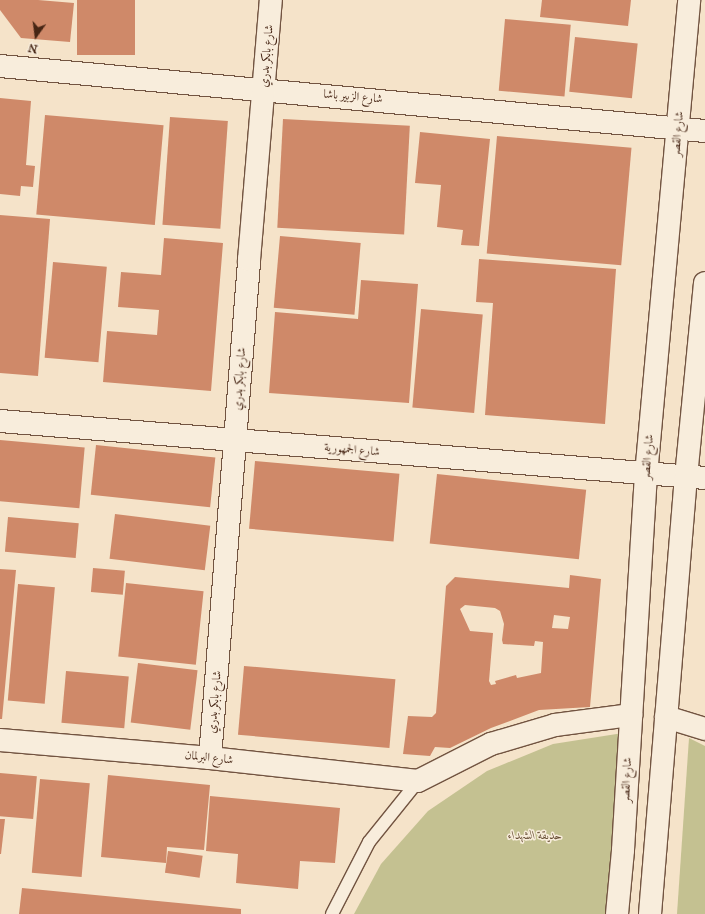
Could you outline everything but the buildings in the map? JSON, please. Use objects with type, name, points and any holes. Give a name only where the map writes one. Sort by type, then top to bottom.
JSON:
[{"type":"main road","name":"شارع بابكر بدري","points":[[210,758],[272,0]]},
{"type":"main road","name":"شارع القصر","points":[[617,914],[623,850],[646,475],[689,0]]},
{"type":"main road","name":"شارع الزبير باشا","points":[[0,66],[264,89],[705,131]]},
{"type":"main road","points":[[650,914],[666,717],[695,478],[705,283]]},
{"type":"main road","name":"شارع الجمهورية","points":[[0,422],[695,478]]},
{"type":"main road","points":[[418,781],[491,744],[555,725],[631,715]]},
{"type":"main road","points":[[666,717],[705,729]]},
{"type":"main road","name":"شارع البرلمان","points":[[0,740],[210,758],[418,781]]},
{"type":"lane","points":[[332,914],[369,842],[418,781]]},
{"type":"green space","name":"حديقة الشهداء","points":[[623,733],[606,914],[354,914],[381,864],[428,811],[487,771],[553,744]]},
{"type":"green space","points":[[689,738],[705,746],[705,914],[677,914]]}]
